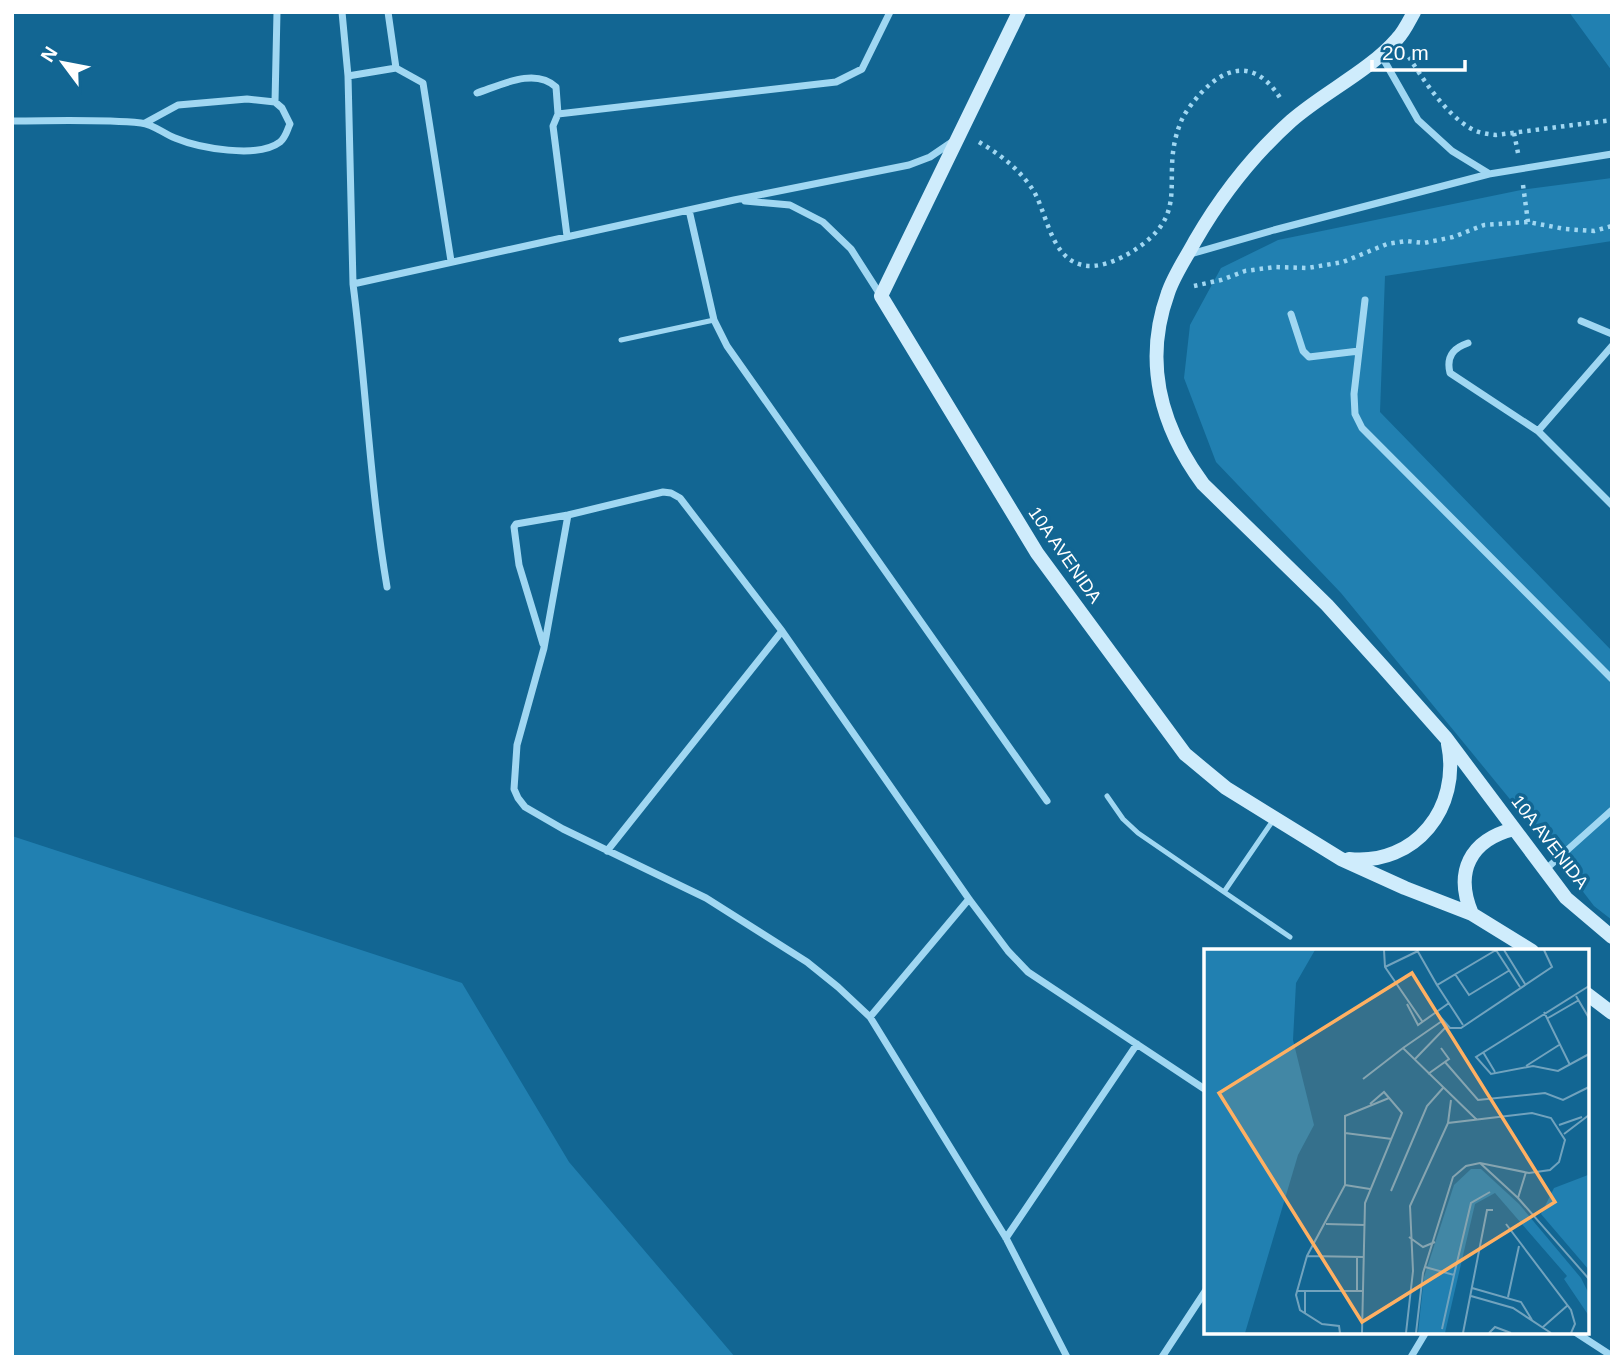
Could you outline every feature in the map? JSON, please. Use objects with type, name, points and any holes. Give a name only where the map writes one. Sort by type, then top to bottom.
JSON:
[{"type":"street","points":[[275,102],[276,12]]},
{"type":"street","points":[[342,12],[348,75],[353,284],[363,359],[377,530],[387,587]]},
{"type":"street","points":[[388,12],[396,68]]},
{"type":"street","points":[[558,114],[836,82],[862,69],[890,12]]},
{"type":"street","points":[[881,296],[1019,12]]},
{"type":"street","name":"10A AVENIDA","points":[[1414,12],[1398,39],[1293,119],[1237,177],[1210,215],[1168,292],[1158,340],[1159,388],[1165,414],[1187,462],[1203,484],[1327,605],[1446,738],[1566,898],[1612,937]]},
{"type":"street","points":[[1381,54],[1418,120],[1452,151],[1489,174]]},
{"type":"street","points":[[348,75],[396,68],[423,83],[451,261]]},
{"type":"street","points":[[477,93],[538,76],[556,87],[558,114],[553,126],[567,236]]},
{"type":"street","points":[[12,121],[145,123],[196,146],[243,150],[278,144],[290,124],[282,108],[275,102],[247,99],[178,105],[145,123]]},
{"type":"street","points":[[353,284],[734,200],[909,165],[930,157],[960,135]]},
{"type":"street","points":[[1187,256],[1274,230],[1489,174],[1612,154]]},
{"type":"street","points":[[734,200],[790,205],[823,222],[851,249],[881,296]]},
{"type":"street","points":[[689,210],[714,320],[727,346],[1046,801]]},
{"type":"street","name":"10A AVENIDA","points":[[881,296],[1037,552],[1185,754],[1226,788],[1341,859],[1472,914],[1529,949]]},
{"type":"street","points":[[1365,300],[1353,394],[1355,414],[1362,428],[1612,679]]},
{"type":"street","points":[[1291,314],[1303,351],[1309,356],[1359,351]]},
{"type":"street","points":[[1581,321],[1612,334]]},
{"type":"street","points":[[1468,343],[1452,352],[1448,366],[1450,373],[1538,431],[1612,505]]},
{"type":"street","points":[[1538,431],[1612,346]]},
{"type":"street","points":[[544,648],[519,565],[514,527],[520,521],[568,515],[663,492],[680,498],[782,631],[1008,951],[1028,972],[1204,1089]]},
{"type":"street","points":[[568,515],[544,648],[517,745],[514,789],[526,807],[607,852],[652,871],[717,905],[807,962],[870,1017],[1006,1238],[1067,1357]]},
{"type":"street","points":[[607,852],[782,631]]},
{"type":"street","points":[[1341,859],[1362,861],[1383,857],[1403,849],[1428,828],[1445,801],[1451,780],[1451,759],[1446,738]]},
{"type":"street","points":[[1544,871],[1612,810]]},
{"type":"street","points":[[1472,914],[1464,887],[1469,860],[1477,848],[1488,839],[1514,829]]},
{"type":"street","points":[[870,1017],[969,899]]},
{"type":"street","points":[[1589,996],[1612,1013]]},
{"type":"street","points":[[1006,1238],[1137,1044]]},
{"type":"street","points":[[1161,1357],[1204,1293]]},
{"type":"street","points":[[1411,1357],[1425,1334]]},
{"type":"street","points":[[1578,1334],[1612,1356]]},
{"type":"lane","points":[[621,340],[714,320]]},
{"type":"lane","points":[[1107,796],[1123,819],[1138,833],[1290,936]]},
{"type":"lane","points":[[1224,892],[1273,819]]},
{"type":"path","points":[[1398,39],[1425,81],[1450,111],[1469,128],[1481,133],[1496,135],[1612,120]]},
{"type":"path","points":[[960,135],[1002,156],[1017,169],[1033,189],[1053,238],[1064,254],[1082,265],[1104,264],[1125,256],[1146,243],[1165,222],[1171,201],[1172,155],[1180,123],[1194,101],[1210,84],[1225,73],[1240,70],[1256,74],[1276,90],[1293,119]]},
{"type":"path","points":[[1168,292],[1221,280],[1245,271],[1275,267],[1308,268],[1343,262],[1387,244],[1406,241],[1424,243],[1484,225],[1528,222],[1594,231],[1612,226]]},
{"type":"shaded area","points":[[1569,12],[1612,12],[1612,71]]},
{"type":"shaded area","points":[[1612,178],[1612,241],[1385,276],[1380,412],[1612,651],[1612,920],[1594,906],[1545,842],[1341,593],[1216,462],[1184,378],[1190,325],[1221,268],[1278,240],[1521,190]]},
{"type":"shaded area","points":[[12,836],[462,983],[569,1162],[735,1357],[12,1357]]}]
